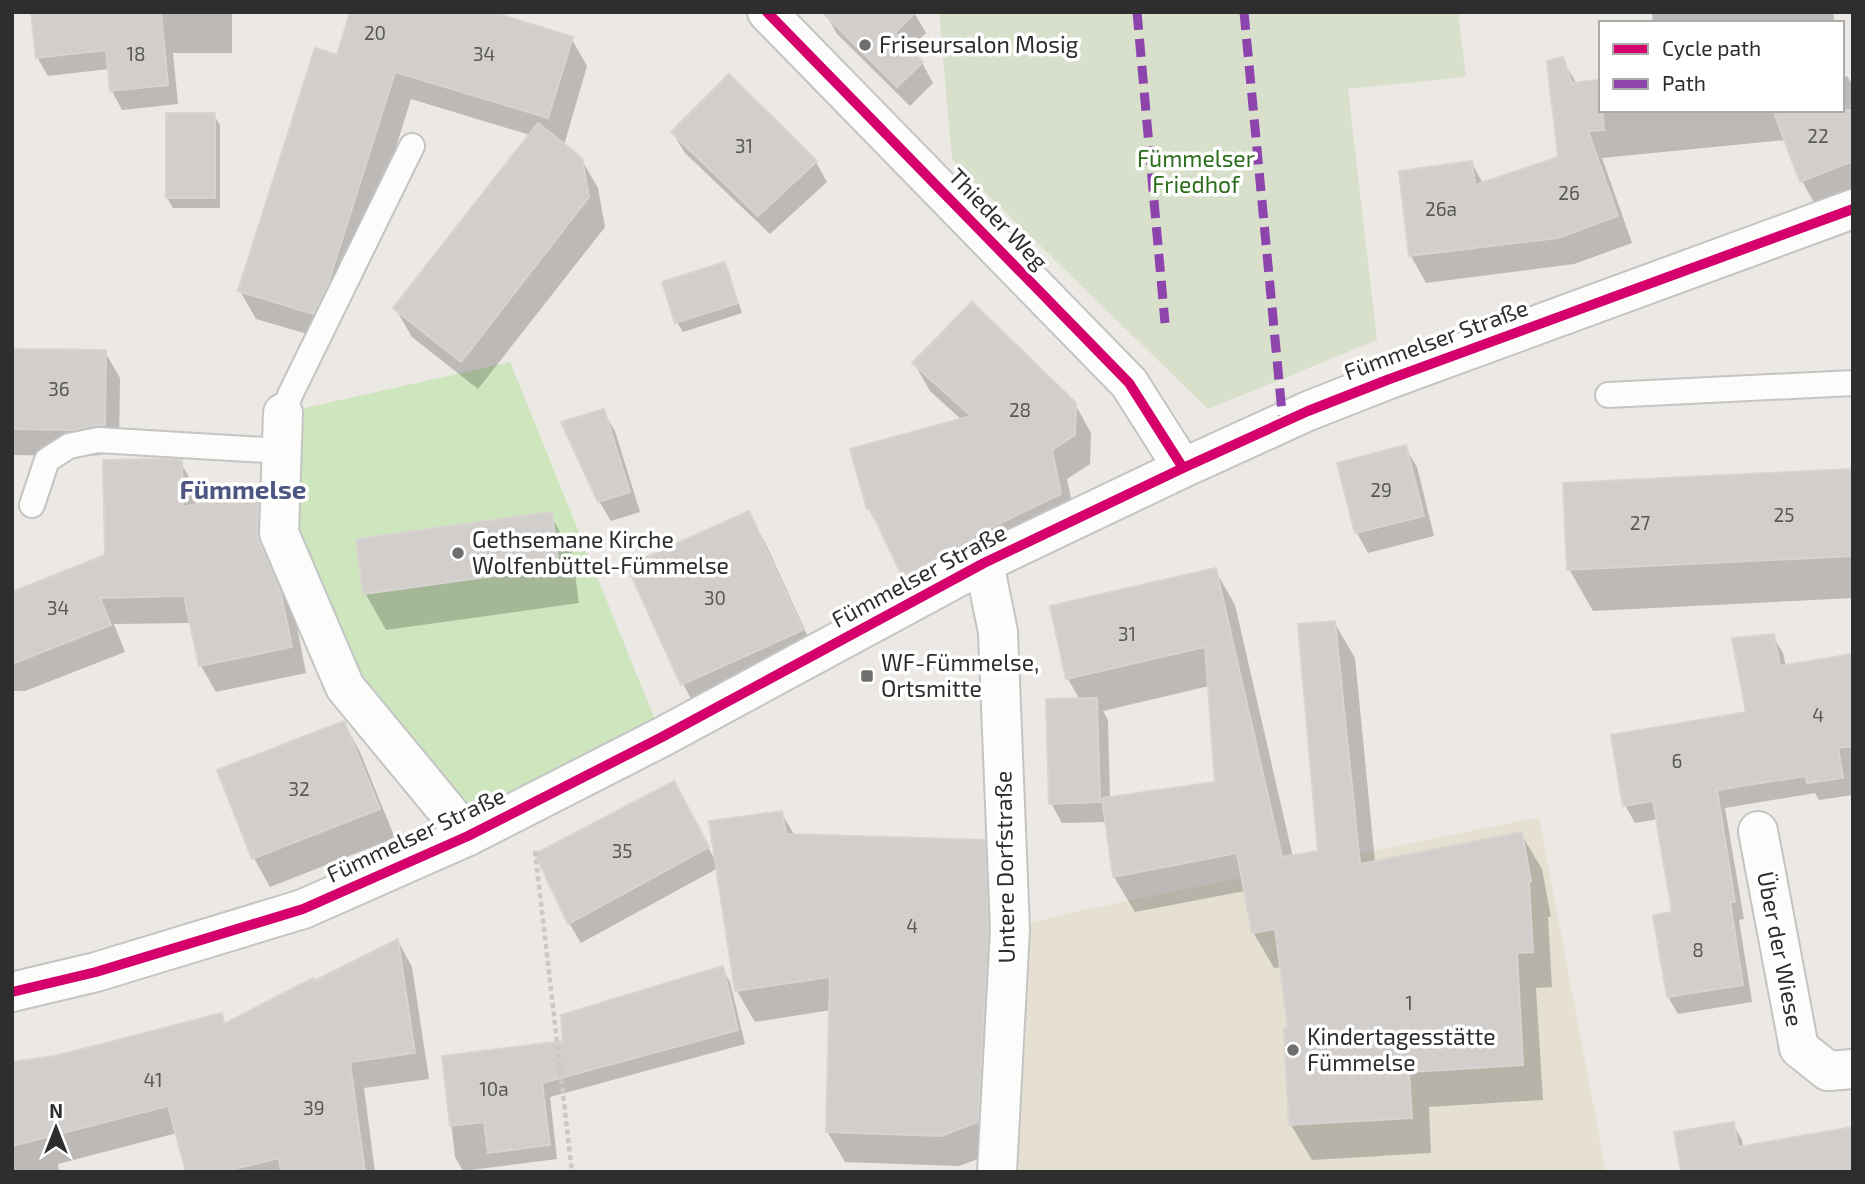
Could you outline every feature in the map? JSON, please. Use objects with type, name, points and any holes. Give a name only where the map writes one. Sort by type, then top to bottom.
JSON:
[{"type":"street","name":"Thieder Weg","points":[[767,12],[1129,383],[1183,468]]},
{"type":"street","name":"Fümmelser Straße","points":[[12,992],[96,972],[303,909],[468,836],[748,691],[984,563],[1308,411],[1853,209]]},
{"type":"street","name":"Fümmelser Straße","points":[[283,413],[279,533],[345,687],[468,836]]},
{"type":"street","name":"Untere Dorfstraße","points":[[984,563],[998,632],[1010,929],[997,1172]]},
{"type":"street","name":"Über der Wiese","points":[[1758,831],[1799,1048],[1828,1071],[1853,1069]]},
{"type":"lane","points":[[283,413],[412,146]]},
{"type":"lane","points":[[1608,394],[1853,383]]},
{"type":"lane","points":[[32,505],[47,460],[69,446],[99,440],[282,451]]},
{"type":"path","points":[[530,805],[572,1172]]},
{"type":"shaded area","name":"Kindertagesstätte Fümmelse","points":[[1539,817],[1606,1172],[998,1172],[1010,929],[1064,914]]},
{"type":"green space","name":"Fümmelser Friedhof","points":[[939,12],[1458,12],[1466,77],[1348,89],[1377,340],[1208,409],[952,160]]},
{"type":"green space","points":[[510,362],[662,737],[468,836],[345,687],[279,533],[283,413]]},
{"type":"building","points":[[31,12],[161,12],[168,85],[110,91],[106,50],[36,58]]},
{"type":"building","points":[[350,12],[492,12],[573,37],[548,118],[395,72],[329,281],[313,314],[238,291],[315,48],[337,55]]},
{"type":"building","points":[[822,12],[916,12],[895,33],[923,62],[897,87]]},
{"type":"building","points":[[1563,57],[1572,83],[1598,80],[1599,112],[1602,112],[1604,130],[1588,131],[1618,216],[1558,238],[1409,256],[1399,171],[1472,161],[1475,185],[1558,157],[1547,61]]},
{"type":"building","points":[[729,74],[817,161],[758,216],[671,132]]},
{"type":"building","points":[[1853,110],[1853,161],[1800,182],[1774,112]]},
{"type":"building","points":[[166,113],[215,113],[215,198],[166,198]]},
{"type":"building","points":[[538,123],[582,158],[589,197],[461,362],[393,308]]},
{"type":"building","points":[[725,262],[738,303],[675,323],[662,282]]},
{"type":"building","points":[[972,302],[1076,403],[1075,435],[1052,450],[1061,494],[973,536],[975,541],[902,576],[870,508],[867,509],[850,449],[971,416],[912,363]]},
{"type":"building","points":[[12,349],[106,350],[105,425],[75,430],[12,429]]},
{"type":"building","points":[[604,409],[630,492],[598,502],[561,422]]},
{"type":"building","points":[[1406,445],[1424,516],[1355,533],[1337,463]]},
{"type":"building","points":[[103,460],[182,460],[183,507],[259,489],[257,532],[281,594],[292,647],[199,666],[184,596],[100,598],[111,625],[12,664],[12,592],[105,555]]},
{"type":"building","points":[[1853,469],[1853,556],[1567,570],[1563,483]]},
{"type":"building","points":[[749,511],[803,630],[681,685],[627,566]]},
{"type":"building","name":"Gethsemane Kirche Wolfenbüttel-Fümmelse","points":[[552,512],[559,567],[363,594],[356,539]]},
{"type":"building","points":[[1216,568],[1282,857],[1318,851],[1298,624],[1335,621],[1360,864],[1522,832],[1531,881],[1533,952],[1517,953],[1523,1065],[1409,1072],[1412,1118],[1289,1125],[1284,1028],[1288,1028],[1275,929],[1252,933],[1237,853],[1113,877],[1102,798],[1215,782],[1205,647],[1066,679],[1050,606]]},
{"type":"building","points":[[1774,634],[1780,666],[1853,654],[1853,746],[1838,748],[1843,778],[1807,783],[1806,776],[1717,790],[1735,902],[1730,902],[1743,985],[1667,997],[1653,915],[1672,912],[1653,801],[1623,806],[1611,735],[1746,712],[1732,638]]},
{"type":"building","points":[[1097,698],[1100,802],[1049,804],[1046,699]]},
{"type":"building","points":[[344,721],[380,809],[252,859],[217,770]]},
{"type":"building","points":[[674,781],[709,847],[568,924],[535,854]]},
{"type":"building","points":[[782,811],[786,834],[985,840],[988,929],[978,1122],[941,1136],[826,1132],[830,977],[735,991],[709,821]]},
{"type":"building","points":[[398,939],[415,1053],[350,1062],[365,1172],[281,1172],[279,1158],[222,1172],[186,1172],[168,1106],[12,1146],[12,1062],[55,1056],[222,1013],[224,1024],[313,978],[314,981]]},
{"type":"building","points":[[723,966],[738,1030],[542,1083],[550,1145],[488,1153],[484,1122],[450,1126],[442,1056],[563,1041],[561,1015]]},
{"type":"building","points":[[1734,1122],[1738,1147],[1853,1127],[1853,1172],[1681,1172],[1674,1132]]},
{"type":"marked path","points":[[1137,12],[1165,323]]},
{"type":"marked path","points":[[1244,12],[1283,423]]},
{"type":"cycle path","points":[[767,12],[1129,383],[1183,468]]},
{"type":"cycle path","points":[[12,992],[96,972],[303,909],[468,836],[662,737],[984,563],[1308,411],[1853,209]]},
{"type":"place","name":"Friseursalon Mosig","points":[[865,45]]},
{"type":"place","name":"Gethsemane Kirche Wolfenbüttel-Fümmelse","points":[[458,553]]},
{"type":"place","name":"WF-Fümmelse, Ortsmitte","points":[[867,676]]},
{"type":"place","name":"Kindertagesstätte Fümmelse","points":[[1293,1050]]},
{"type":"district","name":"Fümmelse","points":[[243,490]]}]
